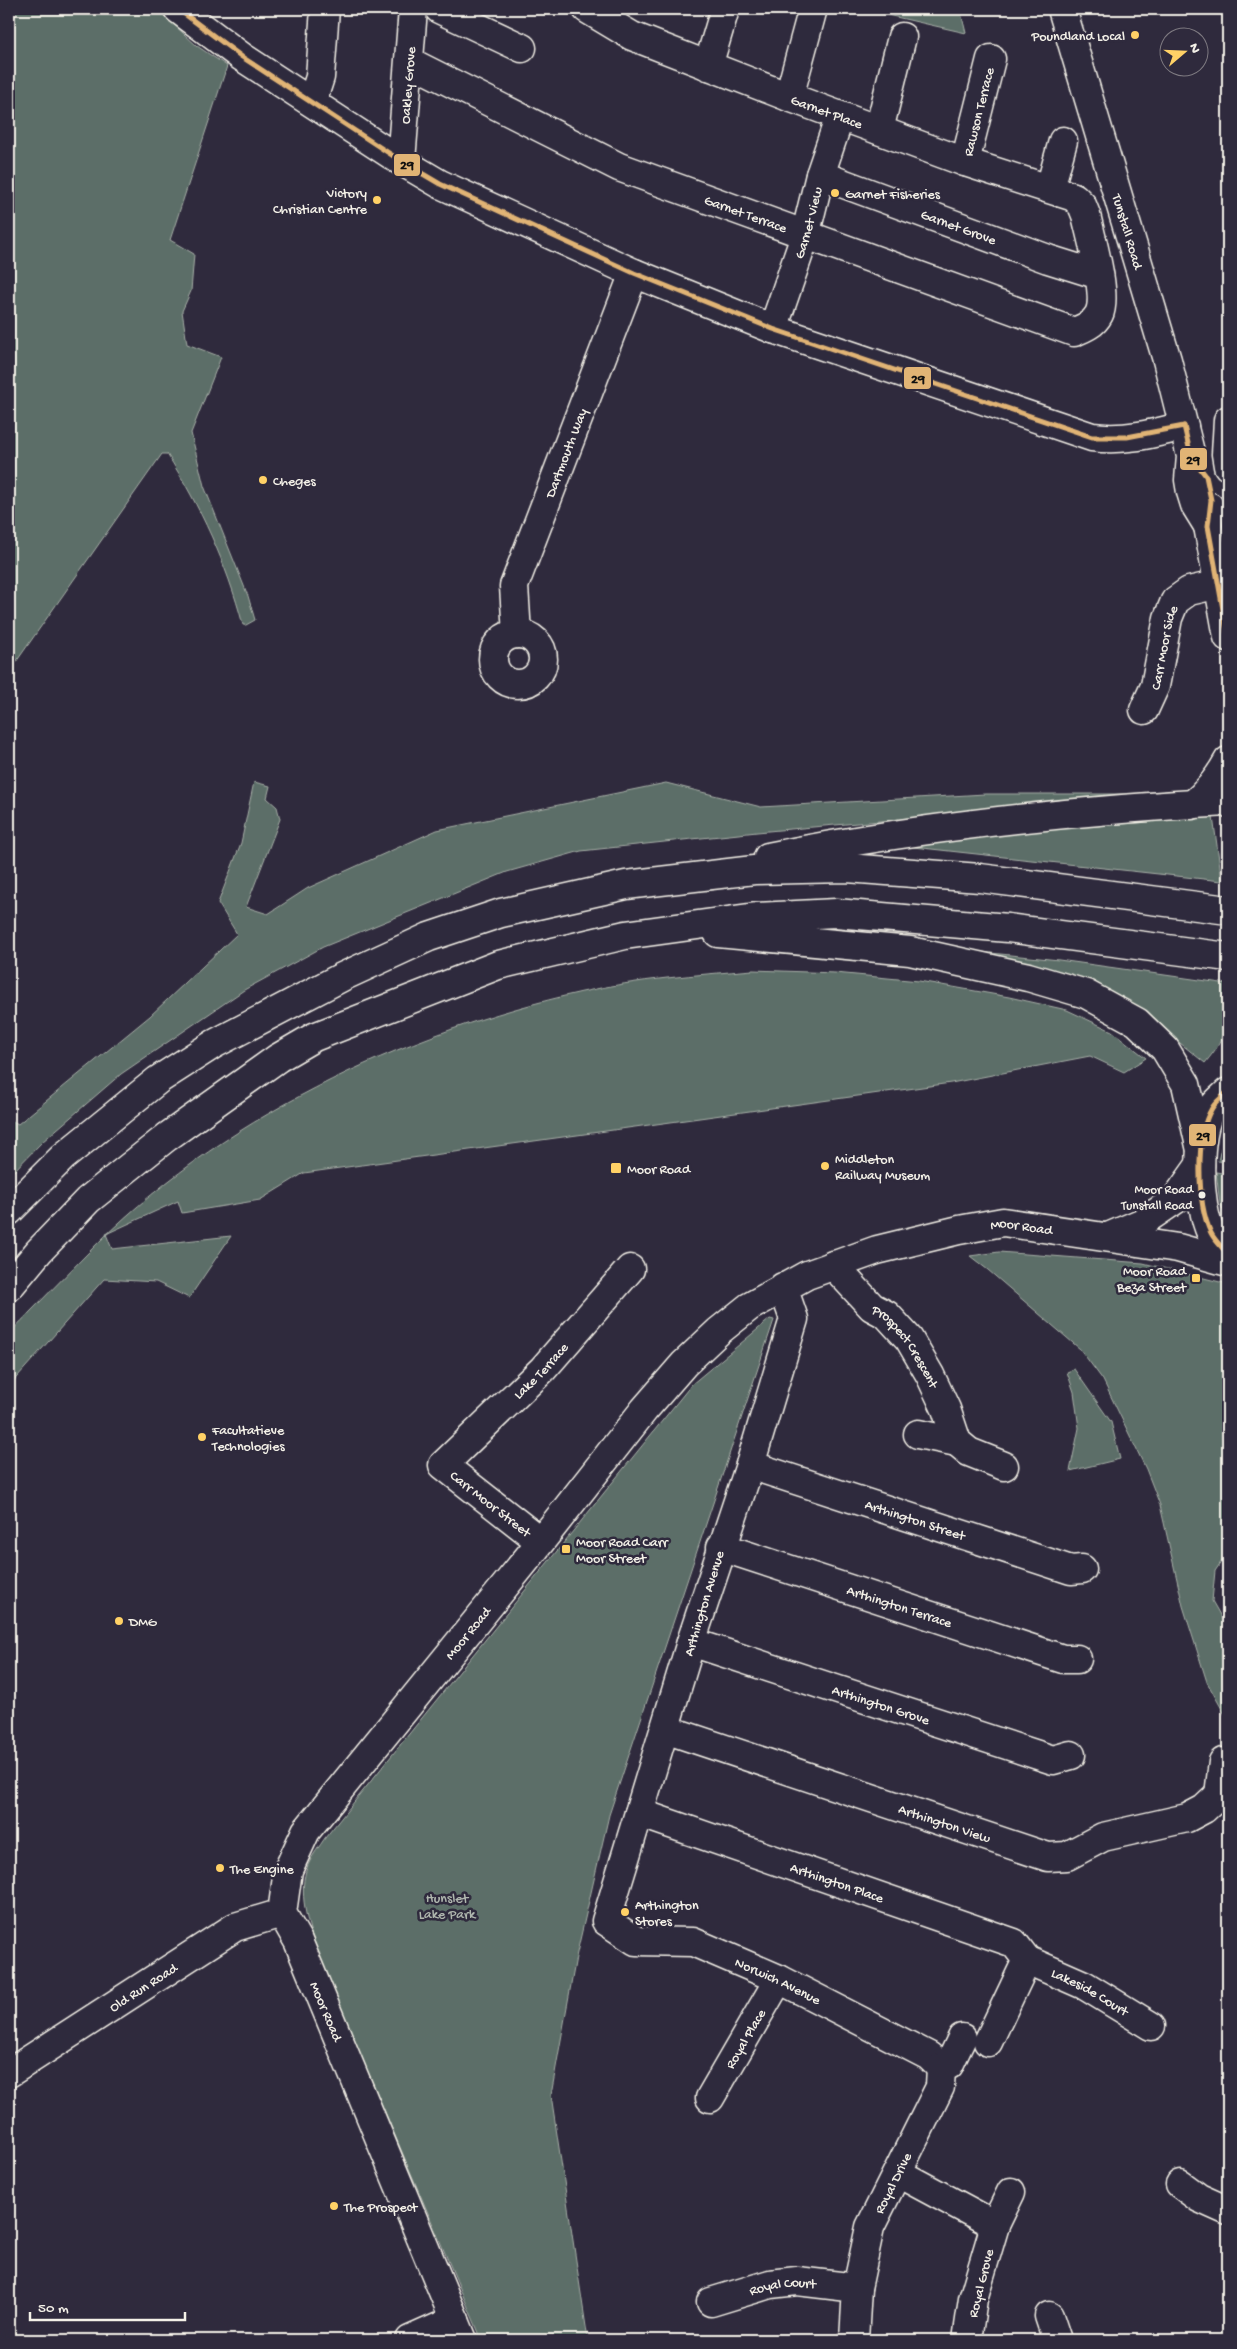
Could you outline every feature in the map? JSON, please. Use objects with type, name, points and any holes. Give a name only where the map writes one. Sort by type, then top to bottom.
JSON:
[{"type":"main road","points":[[178,9],[242,57],[401,161],[440,184],[634,273],[773,329],[1092,437],[1114,440],[1131,439],[1184,426]]},
{"type":"main road","points":[[312,102],[320,77],[325,9]]},
{"type":"main road","name":"Oakley Grove","points":[[401,161],[413,9]]},
{"type":"main road","points":[[439,9],[522,48]]},
{"type":"main road","name":"Garnet Place","points":[[587,9],[632,36],[708,66],[965,162],[1062,192]]},
{"type":"main road","points":[[708,66],[725,9]]},
{"type":"main road","name":"Tunstall Road","points":[[1062,9],[1164,348],[1191,456],[1206,476],[1211,500],[1208,526],[1228,637]]},
{"type":"main road","points":[[789,97],[812,12]]},
{"type":"main road","points":[[879,130],[902,37]]},
{"type":"main road","name":"Rawson Terrace","points":[[965,162],[991,59]]},
{"type":"main road","name":"Garnet Terrace","points":[[410,62],[619,167],[1074,332],[1092,322],[1102,304],[1098,275]]},
{"type":"main road","name":"Garnet View","points":[[773,329],[805,236],[820,175],[840,116]]},
{"type":"main road","points":[[1064,141],[1062,192],[1082,205],[1086,215],[1098,275]]},
{"type":"main road","name":"Garnet Grove","points":[[820,175],[1048,259],[1098,275]]},
{"type":"main road","name":"Dartmouth Way","points":[[517,634],[514,586],[634,273]]},
{"type":"main road","points":[[1228,420],[1226,454],[1228,466]]},
{"type":"main road","name":"Carr Moor Side","points":[[1144,710],[1155,686],[1168,618],[1175,601],[1189,591],[1219,584]]},
{"type":"main road","points":[[1192,805],[1206,794],[1219,778],[1228,761]]},
{"type":"main road","points":[[9,1211],[70,1151],[158,1080],[214,1044],[342,977],[429,937],[501,913],[626,885],[866,838],[982,822],[1228,802]]},
{"type":"main road","points":[[626,885],[754,870],[847,868],[980,878],[1228,910]]},
{"type":"main road","points":[[9,1287],[39,1251],[88,1200],[166,1137],[278,1058],[314,1038],[498,965],[625,935],[756,918],[836,913],[1008,928],[1228,957]]},
{"type":"main road","points":[[672,929],[910,951],[1028,977],[1086,994],[1138,1022],[1165,1049],[1186,1084],[1200,1156],[1204,1206],[1211,1233],[1228,1254]]},
{"type":"main road","points":[[1106,1237],[1141,1223],[1175,1200],[1200,1156],[1211,1109],[1228,1092]]},
{"type":"main road","name":"Moor Road","points":[[459,2330],[298,1942],[282,1913],[288,1870],[306,1831],[540,1542],[644,1410],[684,1364],[719,1331],[742,1313],[783,1287],[832,1265],[917,1239],[1003,1222],[1178,1248],[1228,1262]]},
{"type":"main road","name":"Prospect Crescent","points":[[832,1265],[872,1307],[887,1315],[909,1339],[930,1374],[946,1409],[957,1442]]},
{"type":"main road","name":"Lake Terrace","points":[[443,1465],[543,1370],[630,1269]]},
{"type":"main road","name":"Arthington Avenue","points":[[606,1921],[691,1642],[721,1547],[750,1465],[794,1319],[783,1287]]},
{"type":"main road","points":[[918,1434],[957,1442],[968,1452],[1004,1466]]},
{"type":"main road","name":"Carr Moor Street","points":[[443,1465],[540,1542]]},
{"type":"main road","name":"Arthington Street","points":[[750,1465],[1071,1570],[1082,1569]]},
{"type":"main road","name":"Arthington Terrace","points":[[721,1547],[1064,1659],[1077,1659]]},
{"type":"main road","name":"Arthington Grove","points":[[691,1642],[1053,1760],[1071,1755]]},
{"type":"main road","name":"Arthington View","points":[[665,1729],[1048,1857],[1067,1856],[1103,1836],[1187,1818],[1224,1794],[1224,1762]]},
{"type":"main road","name":"Arthington Place","points":[[639,1813],[1014,1942],[1028,1960]]},
{"type":"main road","name":"Old Run Road","points":[[9,2073],[235,1928],[282,1913]]},
{"type":"main road","name":"Norwich Avenue","points":[[606,1921],[636,1941],[693,1942],[779,1979],[929,2056],[942,2068]]},
{"type":"main road","name":"Lakeside Court","points":[[1028,1960],[1084,1985],[1151,2026]]},
{"type":"main road","name":"Royal Drive","points":[[854,2340],[857,2288],[870,2227],[940,2087],[942,2068],[949,2065],[975,2040],[1028,1960]]},
{"type":"main road","name":"Royal Place","points":[[710,2098],[779,1979]]},
{"type":"main road","points":[[898,2173],[995,2226]]},
{"type":"main road","points":[[1180,2184],[1199,2198],[1228,2211]]},
{"type":"main road","name":"Royal Grove","points":[[968,2340],[973,2299],[995,2226],[1011,2192]]},
{"type":"main road","name":"Royal Court","points":[[711,2302],[770,2284],[797,2281],[857,2288]]},
{"type":"main road","points":[[410,2340],[459,2330]]},
{"type":"green space","points":[[14,9],[157,9],[197,46],[227,66],[170,240],[194,254],[191,291],[182,311],[187,344],[221,357],[191,433],[204,486],[248,596],[255,620],[243,625],[229,580],[211,536],[191,494],[167,454],[162,454],[9,672],[9,22]]},
{"type":"green space","points":[[874,9],[960,9],[966,33],[874,12]]},
{"type":"green space","points":[[254,782],[270,786],[267,798],[277,807],[280,819],[246,907],[268,914],[308,888],[437,830],[666,783],[761,807],[985,794],[1181,794],[757,832],[581,851],[507,872],[323,947],[244,990],[121,1074],[42,1142],[9,1176],[9,1119],[18,1124],[150,1016],[237,934],[218,903],[241,843]]},
{"type":"green space","points":[[1213,817],[1222,881],[904,846],[903,841]]},
{"type":"green space","points":[[893,943],[1059,960],[1228,984],[1227,1026],[1220,1042],[1205,1063],[1165,1031]]},
{"type":"green space","points":[[753,970],[835,973],[919,981],[1009,997],[1067,1010],[1112,1031],[1146,1058],[1124,1072],[1090,1056],[951,1083],[304,1173],[260,1200],[182,1213],[178,1201],[110,1232],[138,1206],[194,1162],[253,1123],[316,1088],[381,1057],[447,1031],[514,1009],[582,992],[624,984]]},
{"type":"green space","points":[[1228,1129],[1228,1162],[1218,1161],[1224,1136]]},
{"type":"green space","points":[[1216,1172],[1228,1174],[1228,1222],[1220,1203]]},
{"type":"green space","points":[[107,1236],[112,1249],[231,1236],[189,1298],[156,1282],[104,1279],[9,1386],[7,1346],[9,1336],[73,1268]]},
{"type":"green space","points":[[999,1252],[1143,1263],[1228,1284],[1228,1552],[1215,1571],[1212,1601],[1228,1629],[1228,1720],[1207,1682],[1183,1606],[1160,1505],[1146,1469],[1103,1380],[1080,1349],[970,1256]]},
{"type":"green space","name":"Hunslet Lake Park","points":[[770,1319],[774,1320],[609,1815],[576,1957],[551,2095],[588,2340],[482,2340],[316,1950],[305,1908],[303,1886],[305,1875],[310,1861],[325,1838],[692,1384]]},
{"type":"green space","points":[[1074,1369],[1111,1422],[1120,1459],[1070,1471],[1079,1428],[1074,1392],[1067,1372]]},
{"type":"transit line","name":"29","points":[[178,9],[242,57],[401,161],[440,184],[634,273],[773,329],[1092,437],[1127,437],[1184,426]]},
{"type":"transit line","name":"29","points":[[1184,426],[1191,456],[1206,476],[1211,500],[1208,526],[1228,637]]},
{"type":"transit line","name":"29","points":[[1228,1091],[1212,1108],[1207,1120],[1203,1135],[1200,1170],[1206,1220],[1211,1233],[1228,1254]]},
{"type":"place","name":"Poundland Local","points":[[1135,35]]},
{"type":"place","name":"Garnet Fisheries","points":[[835,193]]},
{"type":"place","name":"Victory Christian Centre","points":[[377,200]]},
{"type":"place","name":"Cheges","points":[[263,480]]},
{"type":"place","name":"Middleton Railway Museum","points":[[825,1166]]},
{"type":"place","name":"Moor Road","points":[[616,1168]]},
{"type":"place","name":"Moor Road Tunstall Road","points":[[1202,1195]]},
{"type":"place","name":"Moor Road Beza Street","points":[[1196,1278]]},
{"type":"place","name":"Facultatieve Technologies","points":[[202,1437]]},
{"type":"place","name":"Moor Road Carr Moor Street","points":[[566,1549]]},
{"type":"place","name":"DMG","points":[[119,1621]]},
{"type":"place","name":"The Engine","points":[[220,1868]]},
{"type":"place","name":"Arthington Stores","points":[[625,1912]]},
{"type":"place","name":"The Prospect","points":[[334,2206]]}]
